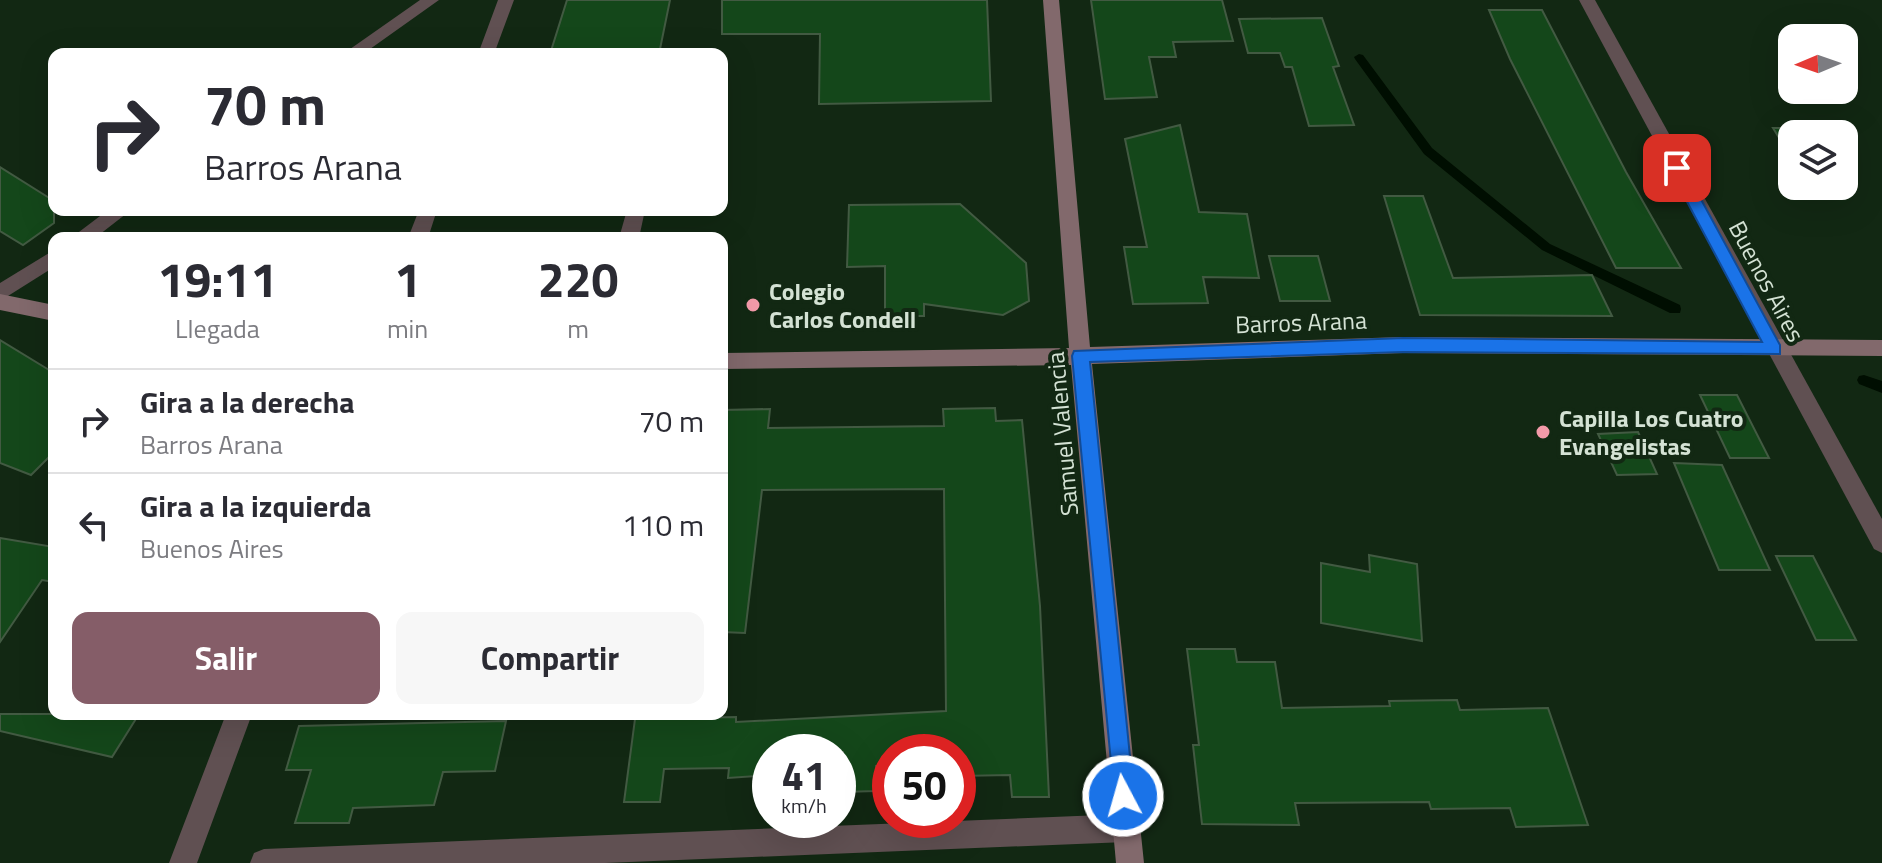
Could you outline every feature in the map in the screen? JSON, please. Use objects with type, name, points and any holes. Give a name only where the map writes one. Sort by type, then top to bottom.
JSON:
[{"type":"main road","name":"Samuel Valencia","points":[[1051,0],[1081,356],[1130,863]]},
{"type":"main road","points":[[0,302],[48,312]]},
{"type":"main road","name":"Barros Arana","points":[[728,361],[1081,356],[1403,345],[1882,348]]},
{"type":"street","points":[[360,48],[431,0]]},
{"type":"street","points":[[488,48],[506,0]]},
{"type":"street","name":"Buenos Aires","points":[[1587,0],[1774,349],[1882,542]]},
{"type":"street","points":[[90,232],[113,216]]},
{"type":"street","points":[[0,293],[48,261]]},
{"type":"street","points":[[183,863],[237,720]]},
{"type":"street","points":[[264,863],[1126,828]]},
{"type":"building","points":[[567,0],[670,0],[660,48],[552,48]]},
{"type":"building","points":[[722,0],[987,0],[991,101],[819,104],[820,34],[722,34]]},
{"type":"building","points":[[1091,0],[1222,0],[1233,41],[1173,42],[1176,57],[1149,57],[1157,97],[1105,99]]},
{"type":"building","points":[[1489,10],[1542,10],[1626,172],[1681,268],[1616,268],[1510,59]]},
{"type":"building","points":[[1322,18],[1339,66],[1333,67],[1354,125],[1309,126],[1292,67],[1285,67],[1280,53],[1248,53],[1239,19]]},
{"type":"building","points":[[1180,125],[1199,212],[1247,214],[1259,278],[1203,277],[1208,303],[1133,304],[1124,247],[1147,247],[1125,139]]},
{"type":"building","points":[[0,167],[48,197],[48,216],[54,216],[54,223],[23,245],[0,231]]},
{"type":"building","points":[[1384,196],[1423,196],[1453,278],[1592,275],[1612,316],[1420,315]]},
{"type":"building","points":[[960,204],[1026,263],[1029,301],[1003,315],[924,304],[924,316],[885,316],[885,266],[847,267],[849,205]]},
{"type":"building","points":[[1269,256],[1318,256],[1330,301],[1280,301]]},
{"type":"building","points":[[0,340],[48,369],[48,458],[31,475],[0,463]]},
{"type":"building","points":[[1700,395],[1737,395],[1769,458],[1730,458]]},
{"type":"building","points":[[995,408],[996,421],[1022,420],[1040,606],[1049,797],[1012,797],[1010,775],[976,776],[976,734],[872,734],[872,791],[856,792],[856,734],[752,734],[752,776],[728,778],[729,768],[664,769],[660,802],[624,802],[635,720],[728,720],[728,717],[736,717],[736,722],[946,711],[944,489],[762,490],[745,633],[728,632],[728,410],[770,409],[768,428],[944,426],[943,409]]},
{"type":"building","points":[[1638,432],[1657,474],[1617,475],[1598,434]]},
{"type":"building","points":[[1674,463],[1722,465],[1770,570],[1719,570]]},
{"type":"building","points":[[0,538],[48,546],[48,581],[42,580],[0,642]]},
{"type":"building","points":[[1369,555],[1417,564],[1422,641],[1321,623],[1321,563],[1370,572]]},
{"type":"building","points":[[1776,556],[1813,556],[1856,640],[1816,640]]},
{"type":"building","points":[[1187,649],[1235,649],[1237,662],[1275,662],[1282,708],[1390,706],[1389,701],[1457,700],[1460,710],[1548,708],[1588,825],[1516,827],[1510,808],[1431,809],[1429,802],[1295,803],[1299,825],[1202,824],[1193,745],[1199,745]]},
{"type":"building","points":[[0,714],[48,714],[48,720],[135,720],[112,757],[0,731]]},
{"type":"building","points":[[506,721],[495,771],[443,772],[434,805],[353,808],[349,823],[295,823],[311,770],[286,770],[299,726]]},
{"type":"waterway","points":[[1359,57],[1428,151],[1546,247],[1675,309]]},
{"type":"waterway","points":[[1864,380],[1882,387]]},
{"type":"place","name":"Colegio Carlos Condell","points":[[753,305]]},
{"type":"place","name":"Capilla Los Cuatro Evangelistas","points":[[1543,432]]},
{"type":"route","points":[[1123,796],[1081,356],[1403,345],[1774,349],[1677,168]]}]
